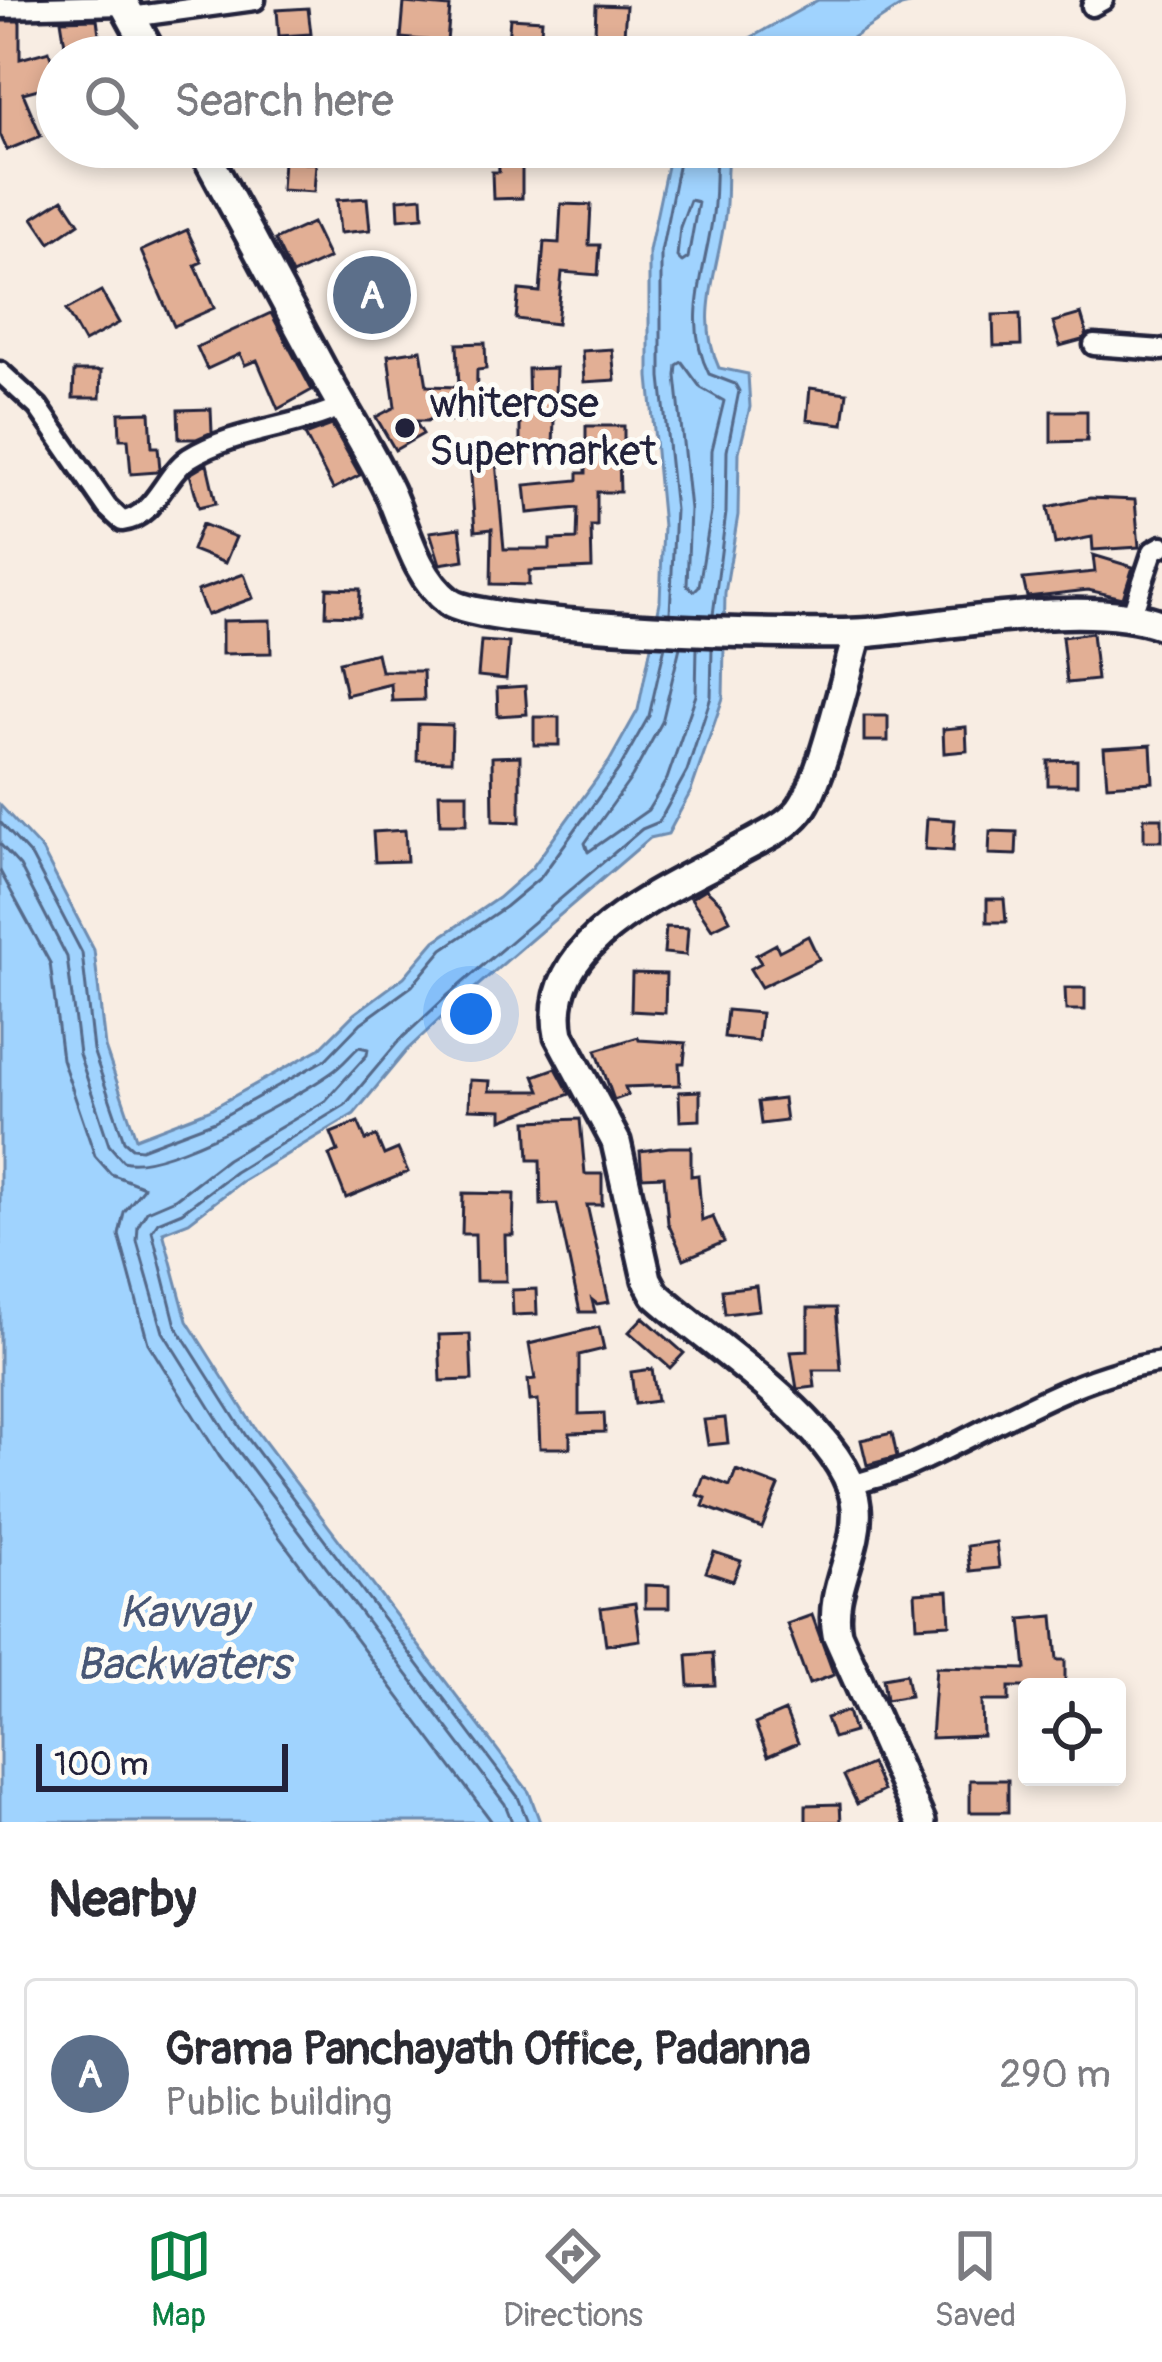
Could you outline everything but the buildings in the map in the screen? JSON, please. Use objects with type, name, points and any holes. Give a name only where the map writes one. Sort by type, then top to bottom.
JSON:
[{"type":"main road","points":[[126,7],[142,36]]},
{"type":"main road","points":[[213,168],[389,491],[422,567],[453,606],[552,623],[858,634],[1081,614],[1132,614],[1162,625]]},
{"type":"main road","points":[[858,634],[801,809],[775,831],[621,915],[585,946],[560,992],[555,1018],[559,1035],[616,1142],[647,1279],[656,1294],[805,1418],[850,1486],[856,1524],[833,1613],[837,1634],[922,1822]]},
{"type":"street","points":[[0,8],[255,0]]},
{"type":"street","points":[[1094,345],[1162,350]]},
{"type":"street","points":[[0,373],[38,407],[107,507],[122,521],[146,510],[172,471],[191,457],[266,427],[298,422],[342,406]]},
{"type":"street","points":[[1132,614],[1153,551],[1162,547]]},
{"type":"street","points":[[850,1486],[907,1468],[1072,1385],[1115,1370],[1162,1362]]},
{"type":"water","points":[[818,0],[926,0],[901,6],[855,36],[754,36]]},
{"type":"water","name":"Kavvay Backwaters","points":[[667,168],[728,168],[709,330],[719,368],[748,374],[750,407],[739,452],[738,515],[725,593],[723,698],[691,791],[668,834],[650,838],[455,1005],[407,1050],[354,1114],[241,1182],[189,1222],[163,1232],[187,1321],[256,1430],[529,1792],[540,1822],[0,1822],[0,805],[42,850],[94,950],[105,1047],[136,1138],[209,1110],[319,1049],[354,1014],[404,977],[435,941],[498,898],[532,868],[609,762],[638,710],[660,602],[663,526],[649,377],[649,251]]},
{"type":"place","name":"Grama Panchayath Office, Padanna","points":[[372,295]]},
{"type":"place","name":"whiterose Supermarket","points":[[405,428]]}]
